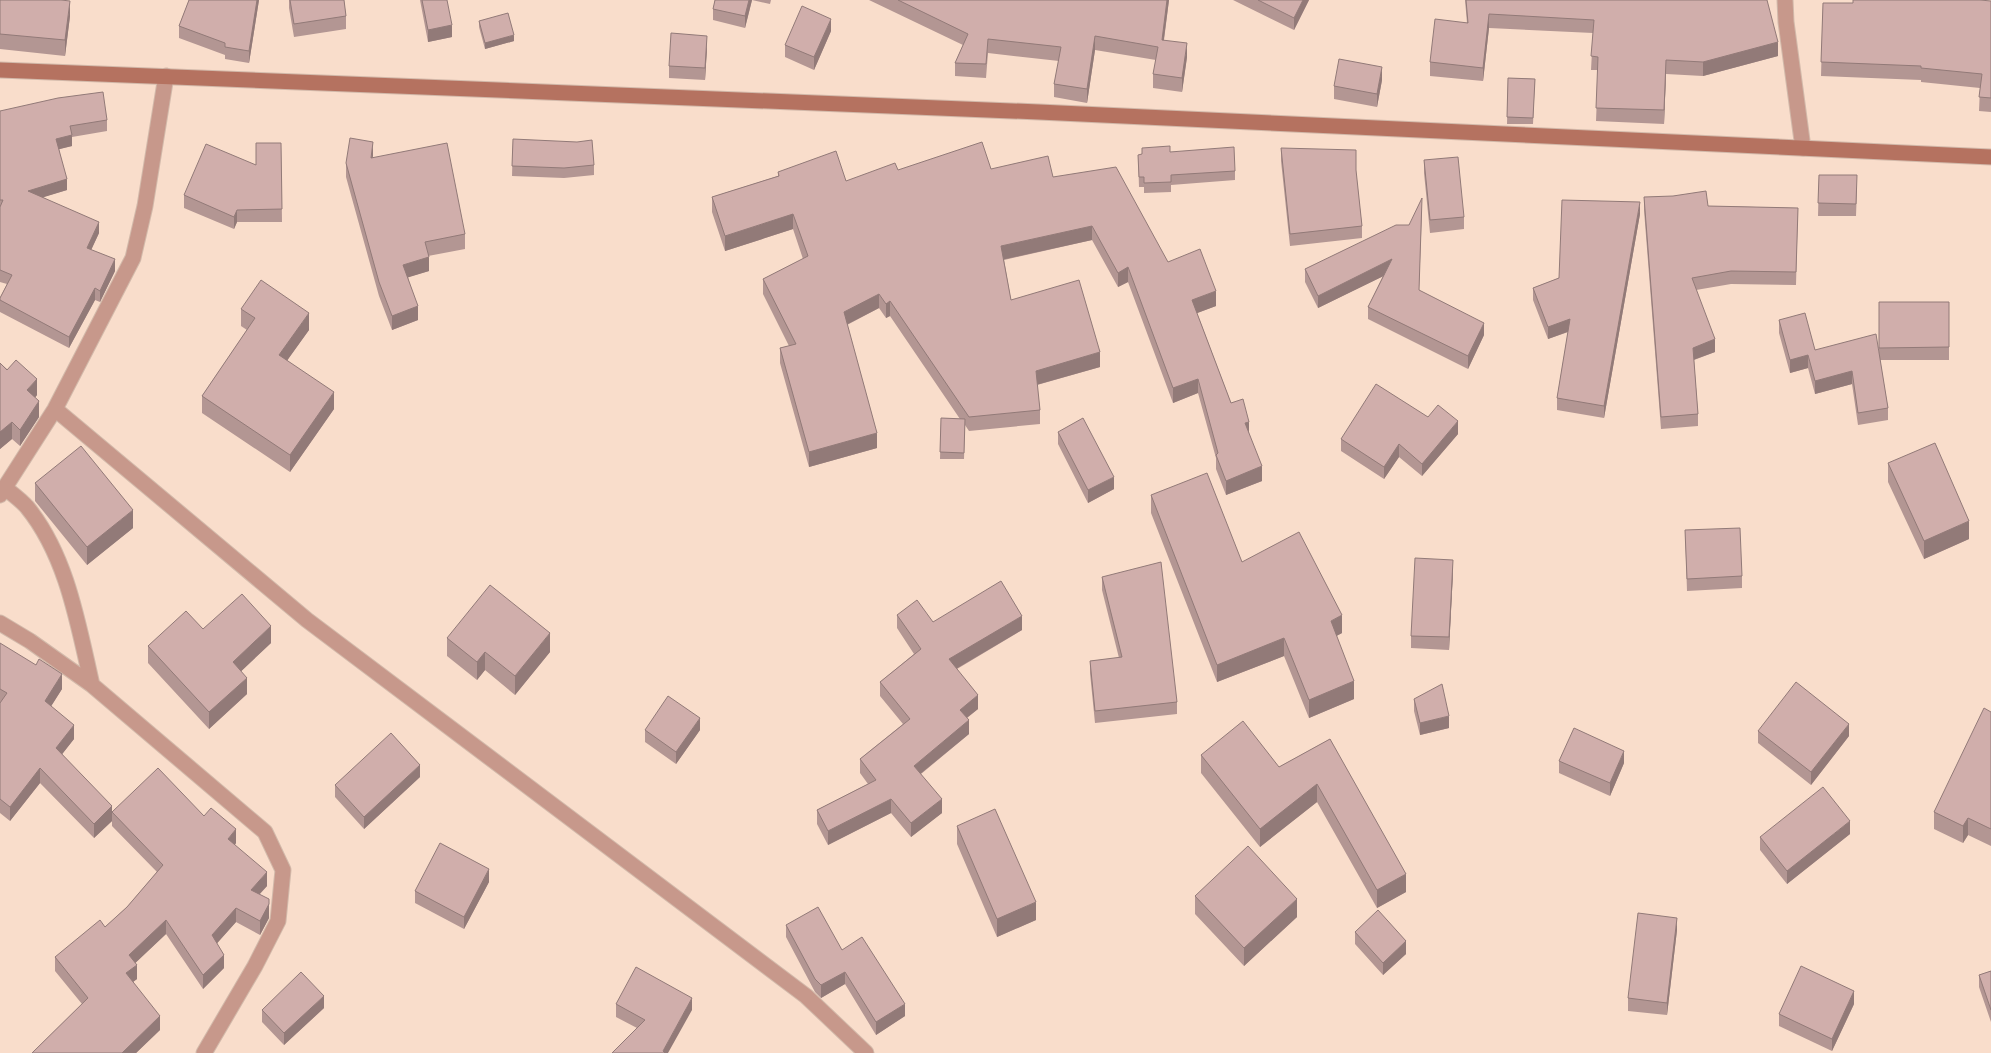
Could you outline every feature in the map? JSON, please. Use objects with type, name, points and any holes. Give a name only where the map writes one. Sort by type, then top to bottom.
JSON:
[{"type":"street","points":[[1785,0],[1786,22],[1803,148]]},
{"type":"street","points":[[0,70],[1039,112],[1991,157]]},
{"type":"street","points":[[92,684],[74,604],[51,544],[26,506],[2,491],[24,460],[55,409],[132,258],[144,206],[166,76]]},
{"type":"street","points":[[55,409],[307,620],[806,996],[866,1053]]},
{"type":"street","points":[[0,623],[30,641],[92,684],[265,832],[283,870],[278,921],[256,966],[204,1053]]},
{"type":"building","points":[[0,0],[70,1],[65,40],[0,34]]},
{"type":"building","points":[[189,0],[257,0],[249,51],[225,47],[225,43],[179,26]]},
{"type":"building","points":[[290,0],[344,0],[346,16],[294,24]]},
{"type":"building","points":[[422,0],[447,0],[452,25],[428,30]]},
{"type":"building","points":[[715,0],[749,0],[745,16],[713,9]]},
{"type":"building","points":[[898,0],[1167,0],[1162,40],[1187,43],[1182,78],[1153,74],[1158,47],[1095,36],[1087,89],[1054,84],[1061,47],[988,39],[986,64],[955,63],[968,34]]},
{"type":"building","points":[[1258,0],[1303,0],[1294,18]]},
{"type":"building","points":[[1466,0],[1767,0],[1778,42],[1703,62],[1666,60],[1664,110],[1596,108],[1598,57],[1591,56],[1594,20],[1489,14],[1483,68],[1430,62],[1435,19],[1468,23]]},
{"type":"building","points":[[1853,0],[1991,1],[1991,98],[1979,97],[1982,74],[1921,68],[1921,66],[1821,62],[1823,3],[1853,3]]},
{"type":"building","points":[[802,6],[831,19],[814,57],[785,45]]},
{"type":"building","points":[[508,13],[514,35],[485,43],[479,21]]},
{"type":"building","points":[[671,33],[707,36],[705,68],[669,66]]},
{"type":"building","points":[[1339,59],[1382,67],[1377,94],[1334,86]]},
{"type":"building","points":[[1508,78],[1535,79],[1533,118],[1507,117]]},
{"type":"building","points":[[103,92],[107,120],[70,126],[72,135],[56,139],[67,179],[28,191],[99,222],[87,248],[115,259],[100,291],[95,288],[69,337],[0,300],[12,275],[0,270],[0,207],[3,200],[0,200],[0,111],[58,98]]},
{"type":"building","points":[[350,138],[373,142],[371,158],[447,143],[465,234],[425,242],[429,257],[403,265],[418,306],[392,316],[379,282],[346,163]]},
{"type":"building","points":[[513,139],[577,142],[592,140],[594,165],[564,168],[512,166]]},
{"type":"building","points":[[982,142],[991,169],[1048,156],[1053,177],[1116,167],[1168,262],[1200,249],[1216,291],[1192,300],[1231,403],[1243,399],[1249,422],[1245,423],[1262,466],[1226,481],[1216,455],[1218,453],[1198,379],[1173,388],[1128,267],[1118,273],[1092,226],[1001,246],[1011,300],[1079,280],[1100,352],[1036,371],[1040,410],[969,417],[890,301],[886,304],[879,294],[844,312],[877,433],[809,452],[780,348],[796,344],[763,279],[808,256],[793,214],[725,236],[712,197],[779,176],[778,172],[836,151],[846,181],[895,163],[898,170]]},
{"type":"building","points":[[256,143],[281,143],[282,209],[237,210],[234,217],[184,195],[206,144],[256,165]]},
{"type":"building","points":[[1170,146],[1170,152],[1234,147],[1235,171],[1171,175],[1171,182],[1144,183],[1144,177],[1139,177],[1138,155],[1142,154],[1142,148]]},
{"type":"building","points":[[1281,148],[1356,150],[1356,170],[1362,226],[1290,234]]},
{"type":"building","points":[[1458,157],[1464,217],[1430,220],[1424,160]]},
{"type":"building","points":[[1819,175],[1857,175],[1856,204],[1818,203]]},
{"type":"building","points":[[1706,191],[1708,206],[1798,208],[1796,272],[1731,271],[1692,278],[1715,339],[1693,348],[1698,414],[1661,417],[1644,197],[1673,196]]},
{"type":"building","points":[[1422,198],[1419,290],[1484,323],[1468,356],[1368,307],[1392,259],[1318,296],[1305,269],[1396,225],[1409,225]]},
{"type":"building","points":[[1562,200],[1640,202],[1604,406],[1557,398],[1570,319],[1548,327],[1533,288],[1559,278]]},
{"type":"building","points":[[261,280],[309,313],[279,355],[334,392],[290,455],[202,396],[255,318],[241,309]]},
{"type":"building","points":[[1879,302],[1949,302],[1949,347],[1879,348]]},
{"type":"building","points":[[1805,313],[1815,350],[1876,334],[1888,408],[1858,413],[1852,371],[1815,381],[1808,355],[1790,360],[1779,320]]},
{"type":"building","points":[[16,360],[37,379],[27,390],[39,401],[20,430],[12,422],[0,432],[0,363],[7,370]]},
{"type":"building","points":[[1376,384],[1428,417],[1438,405],[1458,421],[1422,464],[1399,444],[1384,467],[1341,439]]},
{"type":"building","points":[[941,418],[965,419],[964,453],[940,452]]},
{"type":"building","points":[[1083,418],[1114,477],[1088,490],[1058,432]]},
{"type":"building","points":[[1935,443],[1969,521],[1924,541],[1888,463]]},
{"type":"building","points":[[81,446],[133,510],[87,547],[35,483]]},
{"type":"building","points":[[1207,473],[1242,562],[1299,532],[1342,615],[1331,621],[1354,681],[1309,700],[1284,638],[1217,665],[1151,495]]},
{"type":"building","points":[[1740,528],[1742,576],[1687,579],[1685,530]]},
{"type":"building","points":[[1415,558],[1453,560],[1449,637],[1411,636]]},
{"type":"building","points":[[1161,562],[1177,702],[1095,711],[1090,661],[1122,657],[1102,577]]},
{"type":"building","points":[[1001,581],[1022,616],[949,659],[978,695],[960,710],[969,720],[914,766],[942,799],[911,823],[891,799],[828,831],[817,810],[876,780],[860,759],[910,719],[880,682],[921,649],[897,615],[917,600],[933,622]]},
{"type":"building","points":[[490,585],[550,633],[515,676],[485,652],[477,662],[447,638]]},
{"type":"building","points":[[242,594],[271,626],[233,662],[247,678],[209,712],[148,646],[186,611],[203,629]]},
{"type":"building","points":[[0,643],[36,665],[39,659],[62,674],[45,701],[74,725],[56,748],[112,806],[94,824],[40,768],[10,807],[0,799],[0,703],[7,693],[0,689]]},
{"type":"building","points":[[1796,682],[1849,724],[1811,772],[1758,731]]},
{"type":"building","points":[[1442,684],[1449,716],[1420,723],[1414,699]]},
{"type":"building","points":[[668,696],[700,718],[676,752],[645,730]]},
{"type":"building","points":[[1984,708],[1991,712],[1991,829],[1968,818],[1963,826],[1934,812]]},
{"type":"building","points":[[1243,721],[1279,767],[1330,739],[1406,874],[1377,890],[1317,784],[1260,829],[1201,755]]},
{"type":"building","points":[[1574,728],[1624,751],[1610,783],[1559,761]]},
{"type":"building","points":[[391,733],[420,765],[364,817],[335,785]]},
{"type":"building","points":[[158,768],[204,816],[211,808],[236,829],[228,839],[267,872],[251,890],[269,899],[269,904],[260,921],[236,908],[212,935],[224,955],[203,975],[166,920],[129,955],[137,965],[126,973],[160,1016],[122,1053],[32,1053],[88,998],[55,957],[100,920],[105,927],[127,907],[163,865],[112,812]]},
{"type":"building","points":[[1823,787],[1850,821],[1787,871],[1760,837]]},
{"type":"building","points":[[995,809],[1036,902],[997,919],[957,826]]},
{"type":"building","points":[[440,843],[489,869],[464,917],[415,891]]},
{"type":"building","points":[[1248,846],[1297,899],[1244,948],[1195,896]]},
{"type":"building","points":[[818,907],[842,950],[862,937],[905,1004],[876,1022],[845,972],[821,985],[815,979],[786,925]]},
{"type":"building","points":[[1378,910],[1406,941],[1383,963],[1355,932]]},
{"type":"building","points":[[1638,913],[1677,918],[1667,1003],[1628,998]]},
{"type":"building","points":[[1801,966],[1854,991],[1832,1039],[1779,1014]]},
{"type":"building","points":[[636,967],[692,998],[663,1051],[665,1053],[612,1053],[645,1020],[616,1004]]},
{"type":"building","points":[[1991,971],[1991,1010],[1979,975]]},
{"type":"building","points":[[301,972],[324,996],[284,1033],[262,1010]]}]
